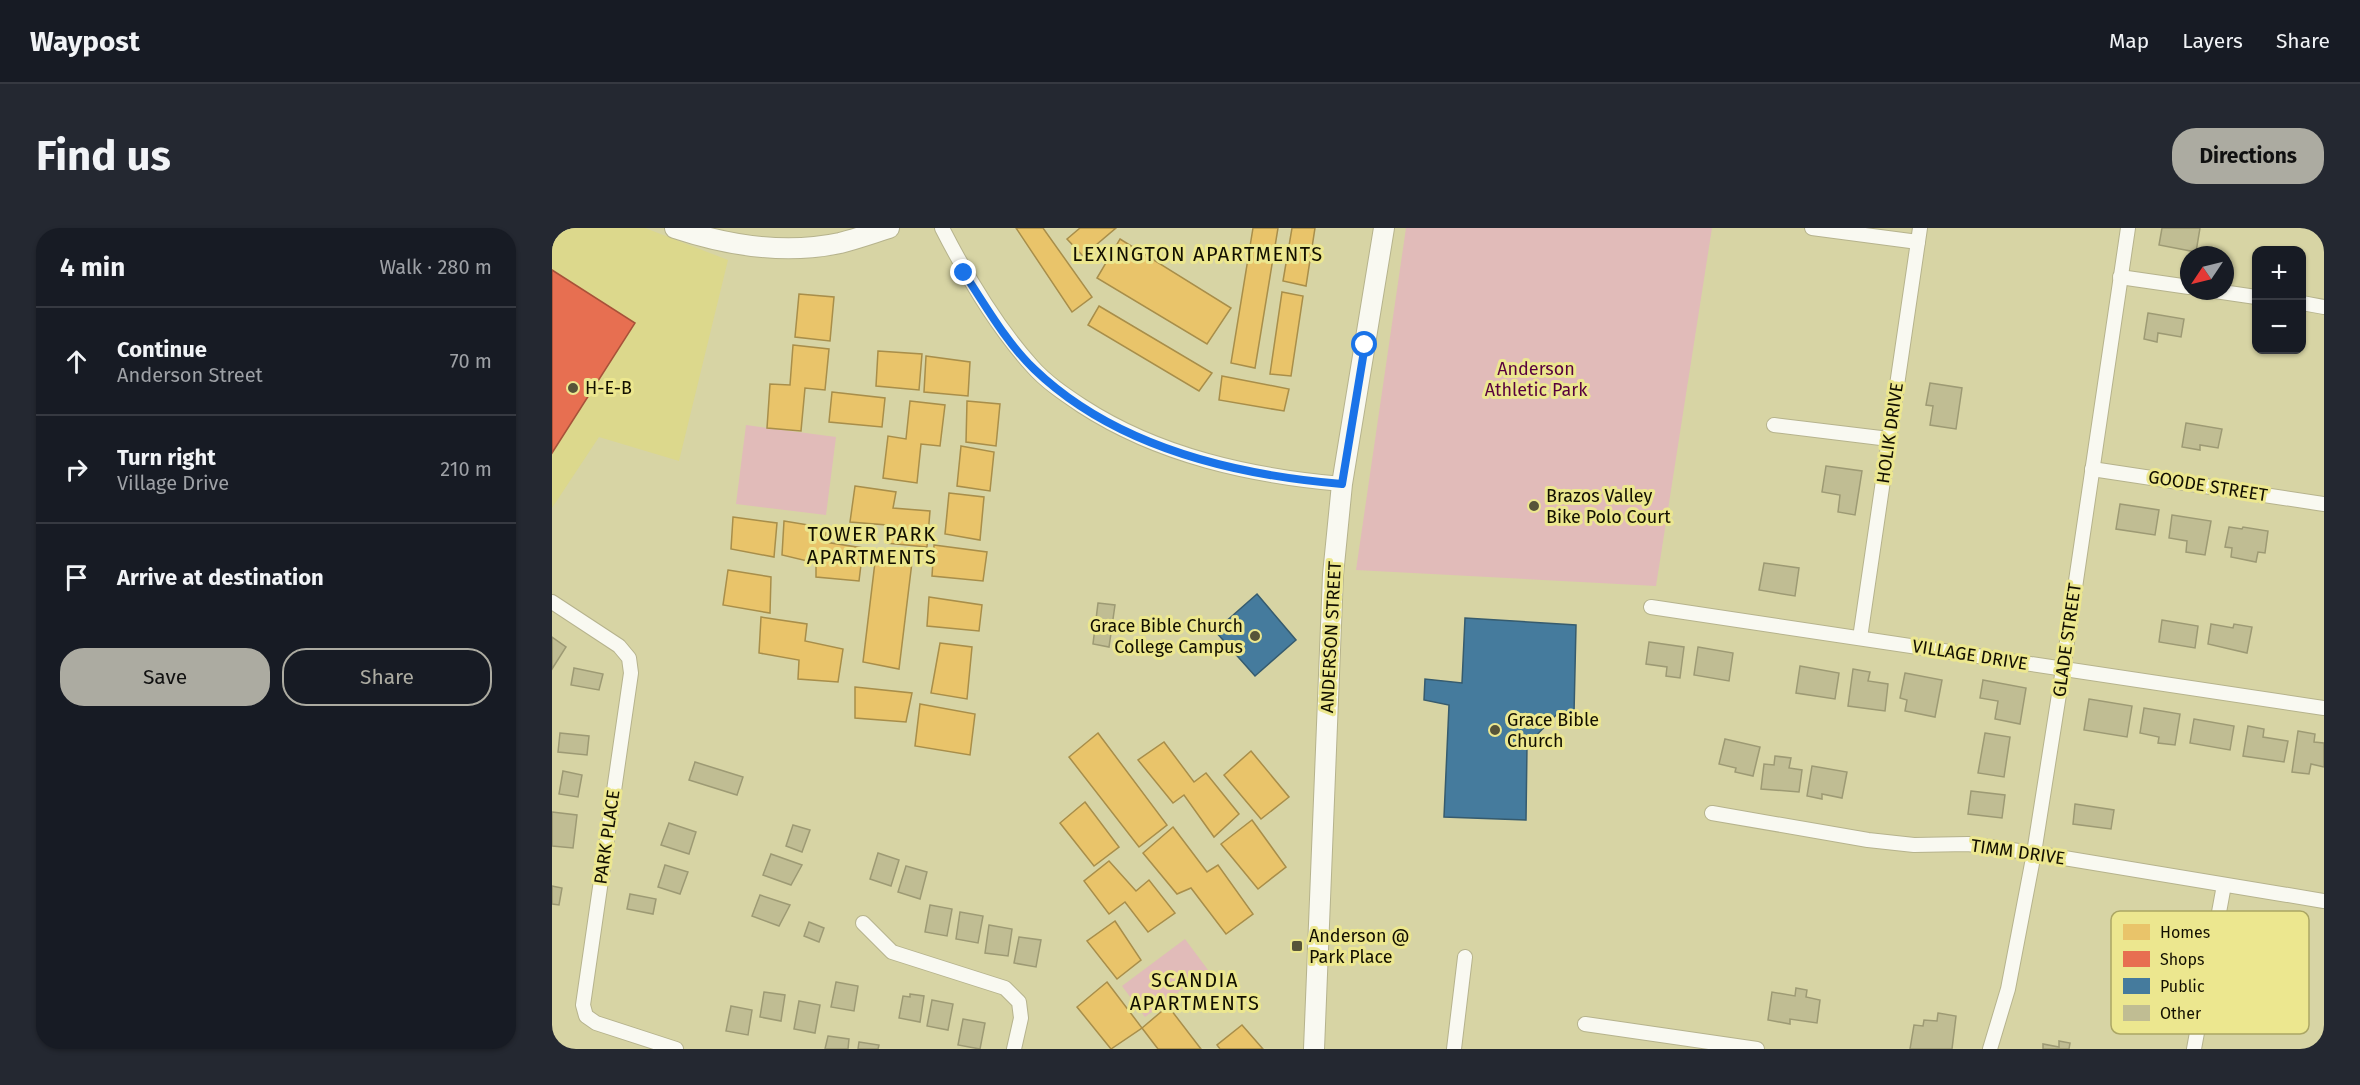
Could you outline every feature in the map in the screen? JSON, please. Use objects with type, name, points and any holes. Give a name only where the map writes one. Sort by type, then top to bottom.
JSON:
[{"type":"street","points":[[675,228],[709,239],[775,249],[809,248],[841,243],[889,228]]},
{"type":"street","points":[[942,228],[964,273],[1032,367],[1058,390],[1096,415],[1142,439],[1206,461],[1258,472],[1342,484]]},
{"type":"street","name":"ANDERSON STREET","points":[[1314,1049],[1333,575],[1342,484],[1384,228]]},
{"type":"street","points":[[1812,228],[1919,235]]},
{"type":"street","name":"GLADE STREET","points":[[1990,1049],[2008,989],[2034,853],[2128,228]]},
{"type":"street","name":"HOLIK DRIVE","points":[[1860,638],[1919,235]]},
{"type":"street","points":[[2120,277],[2180,286]]},
{"type":"street","points":[[2234,294],[2252,296]]},
{"type":"street","points":[[2306,304],[2324,307]]},
{"type":"street","points":[[1774,425],[1889,439]]},
{"type":"street","name":"GOODE STREET","points":[[2092,469],[2324,504]]},
{"type":"street","name":"PARK PLACE","points":[[552,602],[619,646],[629,658],[631,673],[583,1005],[586,1016],[596,1023],[676,1049]]},
{"type":"street","name":"VILLAGE DRIVE","points":[[1651,607],[2324,708]]},
{"type":"street","name":"TIMM DRIVE","points":[[1712,813],[1868,840],[1914,845],[1968,844],[2034,853],[2324,901]]},
{"type":"street","points":[[2219,911],[2224,885]]},
{"type":"street","points":[[863,923],[892,952],[1005,988],[1019,1002],[1021,1018],[1014,1049]]},
{"type":"street","points":[[1454,1049],[1465,957]]},
{"type":"street","points":[[1585,1024],[1757,1049]]},
{"type":"street","points":[[2194,1049],[2197,1034]]},
{"type":"shaded area","points":[[552,228],[645,228],[728,260],[679,461],[599,437],[552,508]]},
{"type":"green space","name":"Anderson Athletic Park","points":[[1406,228],[1712,228],[1656,586],[1356,570]]},
{"type":"green space","points":[[746,425],[836,437],[826,515],[736,504]]},
{"type":"green space","points":[[1185,939],[1208,970],[1145,1017],[1122,986]]},
{"type":"building: Homes","points":[[1016,228],[1043,228],[1092,297],[1072,312]]},
{"type":"building: Homes","points":[[1080,228],[1116,228],[1083,256],[1067,239]]},
{"type":"building: Homes","points":[[1253,228],[1278,228],[1255,368],[1231,363]]},
{"type":"building: Homes","points":[[1292,228],[1315,228],[1306,286],[1283,281]]},
{"type":"building: Homes","points":[[1120,239],[1231,308],[1207,344],[1097,278]]},
{"type":"building: Homes","points":[[1282,292],[1303,296],[1291,376],[1270,374]]},
{"type":"building: Homes","points":[[799,294],[834,297],[830,341],[795,337]]},
{"type":"building: Homes","points":[[1099,306],[1212,373],[1199,391],[1088,325]]},
{"type":"building: Homes","points":[[793,345],[829,349],[825,390],[805,388],[801,431],[767,428],[770,384],[790,385]]},
{"type":"building: Homes","points":[[878,351],[922,354],[919,390],[876,386]]},
{"type":"building: Homes","points":[[926,356],[970,362],[968,396],[924,392]]},
{"type":"building: Homes","points":[[1222,376],[1289,389],[1284,411],[1219,400]]},
{"type":"building: Homes","points":[[832,392],[885,398],[882,427],[829,422]]},
{"type":"building: Homes","points":[[910,401],[945,405],[940,446],[921,444],[917,483],[883,478],[888,436],[906,439]]},
{"type":"building: Homes","points":[[967,401],[1000,404],[996,446],[966,442]]},
{"type":"building: Homes","points":[[961,446],[994,452],[990,491],[957,486]]},
{"type":"building: Homes","points":[[855,486],[896,492],[893,508],[930,511],[927,547],[886,543],[887,525],[850,522]]},
{"type":"building: Homes","points":[[949,493],[984,497],[980,540],[945,534]]},
{"type":"building: Homes","points":[[733,517],[777,523],[774,557],[731,549]]},
{"type":"building: Homes","points":[[784,521],[827,528],[825,542],[863,548],[859,581],[816,577],[816,563],[782,555]]},
{"type":"building: Homes","points":[[934,545],[987,552],[983,581],[932,576]]},
{"type":"building: Homes","points":[[876,554],[912,562],[899,669],[863,662]]},
{"type":"building: Homes","points":[[728,570],[771,577],[770,613],[723,605]]},
{"type":"building: Homes","points":[[929,597],[982,605],[979,631],[927,626]]},
{"type":"building: Homes","points":[[761,617],[807,624],[805,641],[843,649],[838,682],[798,679],[799,660],[759,653]]},
{"type":"building: Homes","points":[[940,643],[972,647],[967,699],[931,693]]},
{"type":"building: Homes","points":[[855,687],[912,693],[906,722],[855,718]]},
{"type":"building: Homes","points":[[920,704],[975,714],[970,755],[915,746]]},
{"type":"building: Homes","points":[[1098,733],[1167,825],[1139,847],[1069,757]]},
{"type":"building: Homes","points":[[1164,742],[1194,782],[1206,773],[1239,814],[1214,837],[1184,795],[1173,803],[1138,760]]},
{"type":"building: Homes","points":[[1251,751],[1289,797],[1261,819],[1224,775]]},
{"type":"building: Homes","points":[[1085,802],[1119,847],[1094,866],[1060,823]]},
{"type":"building: Homes","points":[[1252,820],[1286,867],[1258,889],[1221,844]]},
{"type":"building: Homes","points":[[1173,827],[1207,872],[1218,865],[1253,914],[1226,934],[1191,888],[1177,894],[1143,853]]},
{"type":"building: Homes","points":[[1109,861],[1136,891],[1149,880],[1175,913],[1148,932],[1125,902],[1109,914],[1084,881]]},
{"type":"building: Homes","points":[[1115,921],[1141,960],[1117,979],[1087,941]]},
{"type":"building: Homes","points":[[1107,982],[1142,1028],[1111,1049],[1077,1007]]},
{"type":"building: Homes","points":[[1168,1006],[1201,1049],[1158,1049],[1142,1028]]},
{"type":"building: Homes","points":[[1242,1025],[1263,1049],[1220,1049],[1217,1045]]},
{"type":"building: Shops","name":"H-E-B","points":[[552,270],[635,323],[552,453]]},
{"type":"building: Public","name":"Grace Bible Church College Campus","points":[[1257,594],[1296,640],[1255,676],[1215,631]]},
{"type":"building: Public","name":"Grace Bible Church","points":[[1465,618],[1576,625],[1574,714],[1558,713],[1527,745],[1526,820],[1444,817],[1449,705],[1424,700],[1425,679],[1462,683]]},
{"type":"building: Other","points":[[2162,228],[2200,228],[2197,246],[2180,246],[2180,249],[2159,245]]},
{"type":"building: Other","points":[[2148,313],[2184,319],[2181,337],[2158,333],[2157,342],[2144,339]]},
{"type":"building: Other","points":[[1930,383],[1962,388],[1956,429],[1930,425],[1933,406],[1926,405]]},
{"type":"building: Other","points":[[2186,423],[2222,429],[2218,448],[2200,445],[2200,450],[2182,447]]},
{"type":"building: Other","points":[[1826,466],[1862,471],[1855,515],[1838,512],[1840,495],[1822,492]]},
{"type":"building: Other","points":[[2120,504],[2159,510],[2155,535],[2116,529]]},
{"type":"building: Other","points":[[2172,515],[2211,521],[2205,555],[2186,552],[2187,541],[2169,538]]},
{"type":"building: Other","points":[[2229,527],[2268,531],[2265,553],[2258,552],[2256,562],[2231,557],[2232,548],[2225,547]]},
{"type":"building: Other","points":[[1764,563],[1799,568],[1795,596],[1759,590]]},
{"type":"building: Other","points":[[1098,603],[1115,605],[1109,647],[1093,644]]},
{"type":"building: Other","points":[[2162,620],[2198,626],[2195,648],[2159,642]]},
{"type":"building: Other","points":[[2211,624],[2233,628],[2234,624],[2252,627],[2247,653],[2208,644]]},
{"type":"building: Other","points":[[552,637],[566,647],[552,669]]},
{"type":"building: Other","points":[[1649,642],[1684,647],[1680,678],[1666,676],[1667,667],[1646,664]]},
{"type":"building: Other","points":[[1698,647],[1733,653],[1729,681],[1694,675]]},
{"type":"building: Other","points":[[1800,666],[1839,673],[1835,699],[1796,693]]},
{"type":"building: Other","points":[[574,668],[603,674],[599,690],[571,685]]},
{"type":"building: Other","points":[[1853,669],[1870,672],[1868,681],[1888,684],[1885,711],[1848,706]]},
{"type":"building: Other","points":[[1905,673],[1942,680],[1935,717],[1905,711],[1907,700],[1900,698]]},
{"type":"building: Other","points":[[1983,680],[2026,688],[2020,724],[1995,719],[1998,701],[1980,698]]},
{"type":"building: Other","points":[[2089,699],[2132,706],[2127,737],[2084,730]]},
{"type":"building: Other","points":[[2144,708],[2180,714],[2175,745],[2158,743],[2159,737],[2140,733]]},
{"type":"building: Other","points":[[2194,719],[2234,726],[2230,750],[2190,743]]},
{"type":"building: Other","points":[[2248,726],[2264,729],[2263,737],[2288,741],[2284,762],[2243,756]]},
{"type":"building: Other","points":[[2298,731],[2315,734],[2314,742],[2324,743],[2324,767],[2311,764],[2309,774],[2292,772]]},
{"type":"building: Other","points":[[560,733],[589,736],[587,755],[558,752]]},
{"type":"building: Other","points":[[1985,733],[2010,737],[2004,777],[1978,773]]},
{"type":"building: Other","points":[[1725,739],[1760,747],[1753,776],[1735,772],[1736,768],[1719,764]]},
{"type":"building: Other","points":[[1775,756],[1791,758],[1789,768],[1802,770],[1799,792],[1761,789],[1764,764],[1774,765]]},
{"type":"building: Other","points":[[695,762],[743,777],[737,795],[689,780]]},
{"type":"building: Other","points":[[1812,766],[1847,772],[1842,798],[1822,794],[1822,799],[1807,796]]},
{"type":"building: Other","points":[[563,771],[582,775],[578,797],[559,794]]},
{"type":"building: Other","points":[[1971,791],[2005,795],[2002,818],[1968,814]]},
{"type":"building: Other","points":[[2075,804],[2114,810],[2111,829],[2073,824]]},
{"type":"building: Other","points":[[552,812],[577,815],[573,848],[552,846]]},
{"type":"building: Other","points":[[669,823],[696,832],[689,854],[661,845]]},
{"type":"building: Other","points":[[793,825],[810,830],[802,852],[786,846]]},
{"type":"building: Other","points":[[878,853],[899,860],[891,886],[870,879]]},
{"type":"building: Other","points":[[771,854],[802,865],[791,885],[763,875]]},
{"type":"building: Other","points":[[665,865],[688,872],[680,894],[658,887]]},
{"type":"building: Other","points":[[906,866],[927,872],[920,899],[898,892]]},
{"type":"building: Other","points":[[552,886],[562,888],[559,905],[552,904]]},
{"type":"building: Other","points":[[630,894],[656,899],[653,914],[627,909]]},
{"type":"building: Other","points":[[760,895],[790,905],[779,926],[752,916]]},
{"type":"building: Other","points":[[930,905],[952,909],[947,936],[925,932]]},
{"type":"building: Other","points":[[960,912],[983,916],[978,943],[956,939]]},
{"type":"building: Other","points":[[809,922],[824,928],[819,942],[804,936]]},
{"type":"building: Other","points":[[989,925],[1012,929],[1008,956],[985,953]]},
{"type":"building: Other","points":[[1019,937],[1041,940],[1036,967],[1014,963]]},
{"type":"building: Other","points":[[836,982],[858,986],[854,1011],[831,1007]]},
{"type":"building: Other","points":[[1796,988],[1807,990],[1806,997],[1820,1000],[1817,1023],[1790,1019],[1790,1024],[1768,1020],[1772,992],[1795,996]]},
{"type":"building: Other","points":[[764,992],[785,995],[781,1021],[760,1017]]},
{"type":"building: Other","points":[[910,994],[924,996],[920,1022],[899,1018],[903,996],[910,997]]},
{"type":"building: Other","points":[[932,1000],[953,1004],[948,1030],[927,1026]]},
{"type":"building: Other","points":[[799,1001],[820,1005],[815,1033],[794,1029]]},
{"type":"building: Other","points":[[731,1006],[752,1010],[748,1035],[726,1031]]},
{"type":"building: Other","points":[[1938,1013],[1956,1016],[1952,1049],[1910,1049],[1914,1025],[1923,1026],[1924,1020],[1937,1021]]},
{"type":"building: Other","points":[[963,1019],[985,1023],[980,1049],[958,1045]]},
{"type":"building: Other","points":[[828,1036],[849,1039],[848,1049],[825,1049]]},
{"type":"building: Other","points":[[2059,1041],[2070,1043],[2069,1049],[2043,1049],[2043,1044],[2059,1047]]},
{"type":"building: Other","points":[[859,1042],[879,1045],[878,1049],[858,1049]]},
{"type":"place","name":"H-E-B","points":[[573,388]]},
{"type":"place","name":"Brazos Valley Bike Polo Court","points":[[1534,506]]},
{"type":"place","name":"Grace Bible Church College Campus","points":[[1255,636]]},
{"type":"place","name":"Grace Bible Church","points":[[1495,730]]},
{"type":"place","name":"Anderson @ Park Place","points":[[1297,946]]},
{"type":"district","name":"LEXINGTON APARTMENTS","points":[[1198,254]]},
{"type":"district","name":"TOWER PARK APARTMENTS","points":[[872,546]]},
{"type":"district","name":"SCANDIA APARTMENTS","points":[[1195,992]]},
{"type":"route","points":[[964,273],[994,318],[1032,367],[1058,390],[1096,415],[1142,439],[1206,461],[1258,472],[1342,484],[1365,345]]}]
